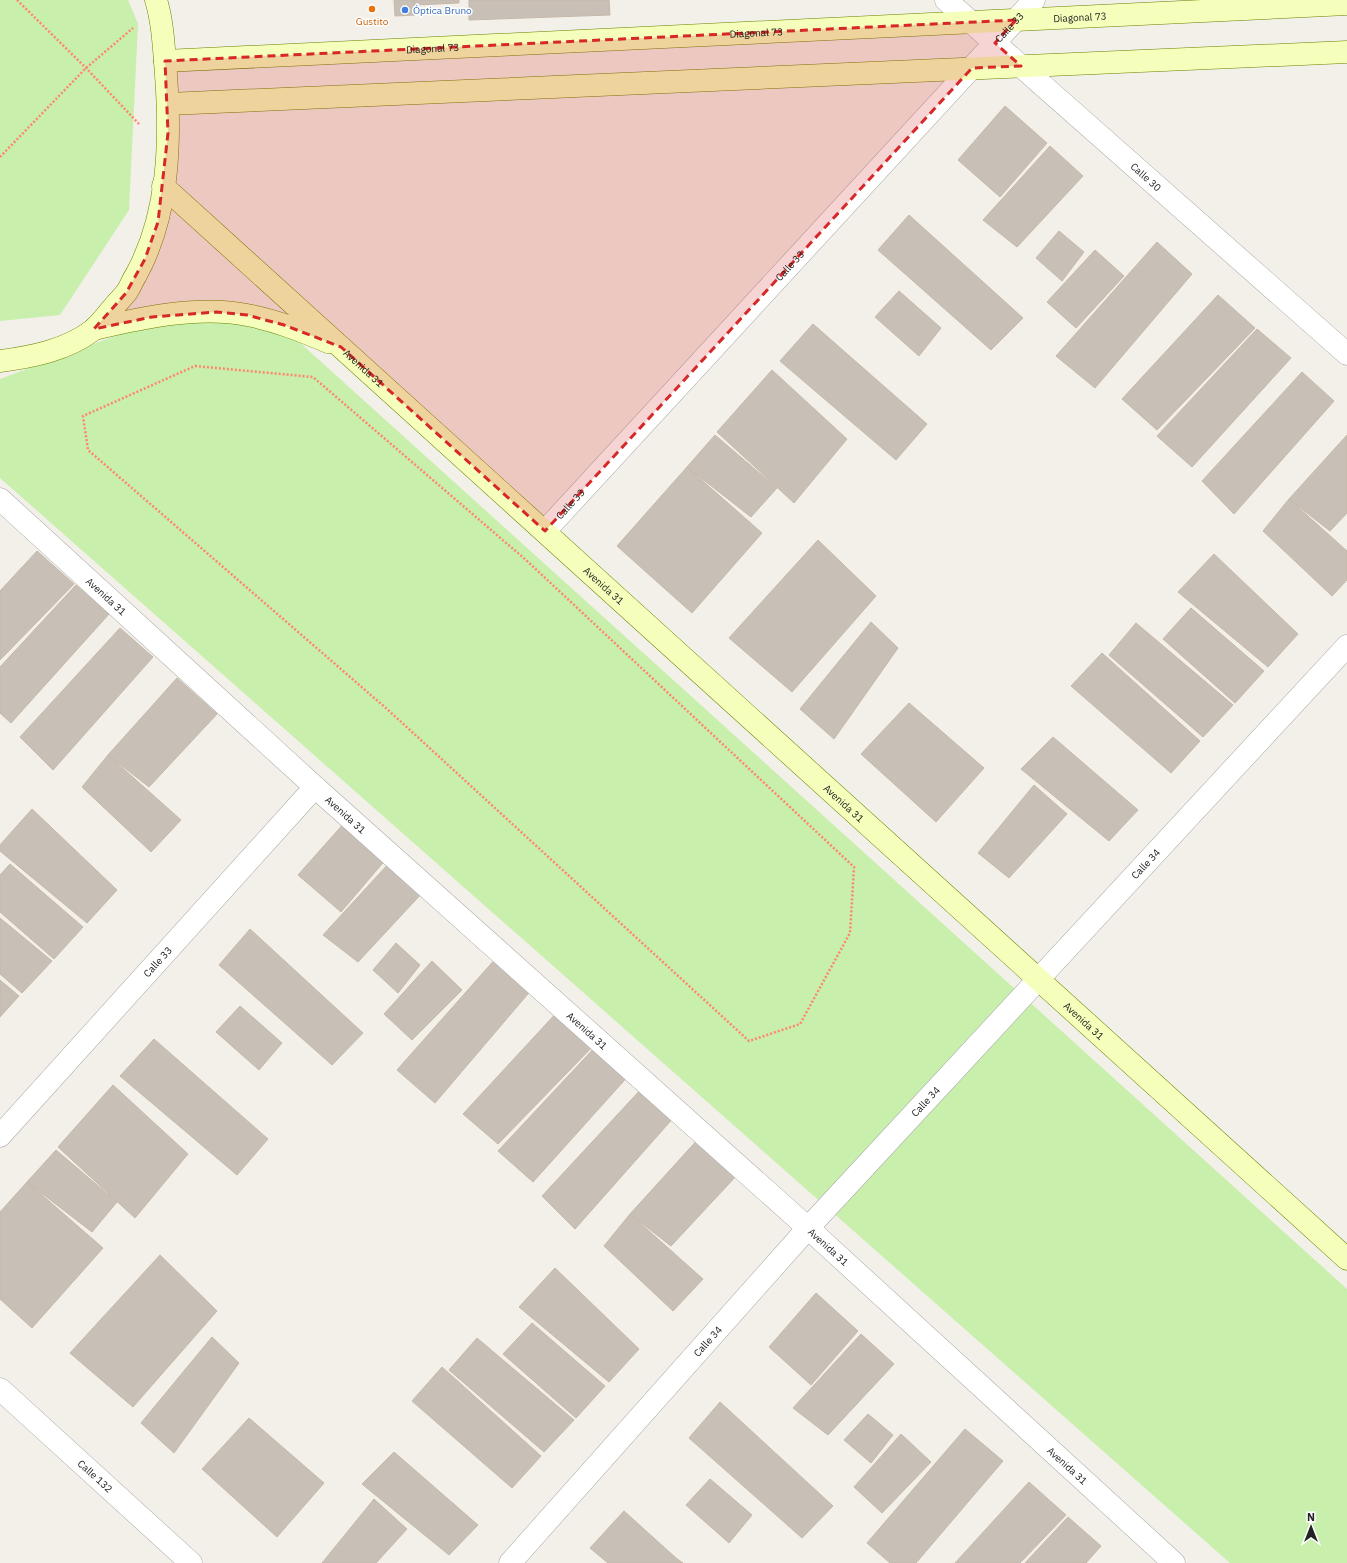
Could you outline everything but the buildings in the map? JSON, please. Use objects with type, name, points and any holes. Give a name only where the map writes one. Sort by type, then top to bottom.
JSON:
[{"type":"main road","name":"Diagonal 73","points":[[165,61],[1347,4]]},
{"type":"main road","points":[[0,361],[28,358],[67,345],[94,329],[126,293],[145,259],[158,222],[164,186],[168,133],[168,104],[165,61],[158,6]]},
{"type":"main road","points":[[168,104],[1347,52]]},
{"type":"main road","name":"Avenida 31","points":[[164,186],[1347,1259]]},
{"type":"main road","name":"Avenida 31","points":[[94,329],[152,317],[184,313],[216,312],[247,314],[284,325],[342,347]]},
{"type":"street","name":"Calle 30","points":[[946,0],[1347,354]]},
{"type":"street","name":"Calle 33","points":[[545,531],[1034,0]]},
{"type":"street","name":"Avenida 31","points":[[0,499],[315,787],[808,1228],[1174,1563]]},
{"type":"street","name":"Calle 34","points":[[510,1563],[808,1228],[1347,646]]},
{"type":"street","name":"Calle 33","points":[[0,1136],[315,787]]},
{"type":"street","name":"Calle 132","points":[[0,1389],[191,1563]]},
{"type":"path","points":[[17,0],[86,68],[145,130],[168,133]]},
{"type":"path","points":[[0,157],[86,68],[158,6]]},
{"type":"path","points":[[195,366],[313,377],[526,560],[854,867],[850,933],[800,1024],[749,1041],[387,709],[88,450],[83,416],[195,366]]},
{"type":"highlighted area","points":[[1016,20],[995,43],[1021,66],[972,68],[545,531],[341,347],[284,325],[247,315],[216,312],[152,317],[94,329],[126,293],[145,259],[158,222],[168,133],[165,61]]},
{"type":"green space","points":[[0,0],[128,0],[138,24],[129,210],[60,315],[0,321]]},
{"type":"green space","points":[[163,318],[227,318],[287,331],[1347,1289],[1347,1563],[1230,1563],[0,478],[0,379]]},
{"type":"place","name":"Gustito","points":[[372,9]]},
{"type":"place","name":"Óptica Bruno","points":[[405,10]]}]
